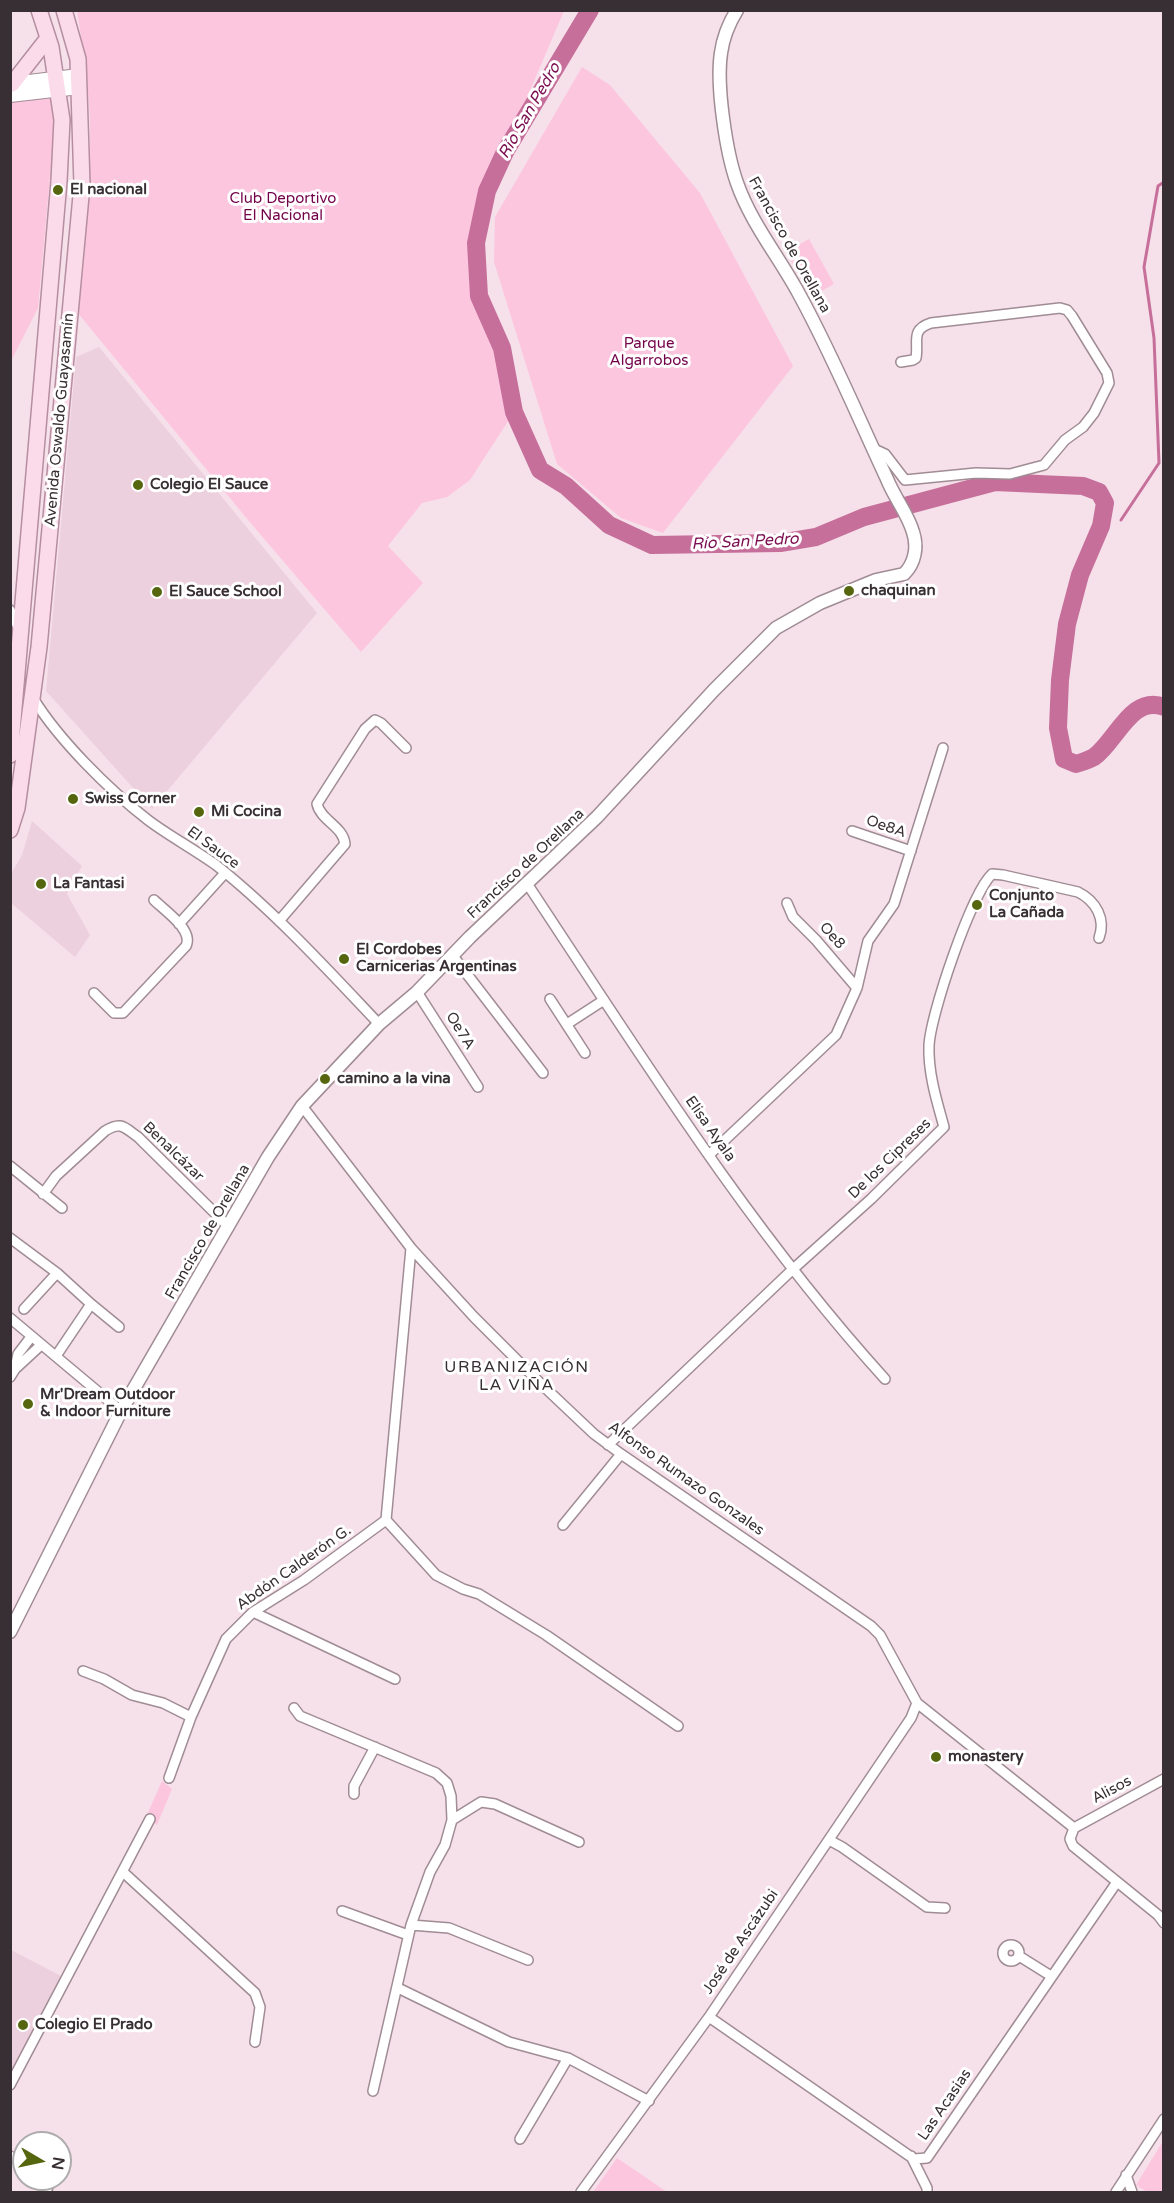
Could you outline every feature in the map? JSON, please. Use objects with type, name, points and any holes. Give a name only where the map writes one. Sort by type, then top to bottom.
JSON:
[{"type":"main road","name":"Avenida Oswaldo Guayasamín","points":[[10,755],[59,181],[62,120],[48,38],[39,10]]},
{"type":"main road","name":"Avenida Oswaldo Guayasamín","points":[[10,830],[17,808],[40,635],[82,185],[78,59],[64,10]]},
{"type":"main road","points":[[11,89],[48,38]]},
{"type":"main road","points":[[11,89],[79,82]]},
{"type":"street","name":"Francisco de Orellana","points":[[10,1632],[121,1411],[268,1157],[302,1106],[379,1024],[417,992],[470,937],[528,885],[597,817],[714,690],[776,628],[820,603],[876,580],[904,574],[914,560],[914,533],[889,484],[825,343],[798,292],[763,237],[737,184],[725,131],[720,74],[724,36],[737,10]]},
{"type":"street","points":[[874,449],[885,454],[905,480],[976,473],[1010,474],[1044,465],[1065,440],[1083,427],[1094,413],[1109,383],[1107,373],[1072,316],[1067,310],[1060,308],[931,323],[921,328],[917,334],[915,358],[901,362]]},
{"type":"street","points":[[10,610],[21,634]]},
{"type":"street","name":"El Sauce","points":[[32,696],[47,721],[90,768],[147,819],[225,873],[279,921],[379,1024]]},
{"type":"street","points":[[279,921],[345,844],[342,833],[323,816],[316,804],[365,729],[375,720],[406,748]]},
{"type":"street","points":[[709,1155],[836,1035],[857,988],[868,941],[894,904],[943,748]]},
{"type":"street","name":"Oe8A","points":[[852,831],[910,851]]},
{"type":"street","points":[[179,924],[225,873]]},
{"type":"street","name":"De los Cipreses","points":[[608,1445],[792,1270],[871,1199],[944,1127],[929,1062],[930,1030],[965,924],[982,884],[987,878],[992,874],[1003,875],[1088,896],[1102,917],[1103,927],[1099,938]]},
{"type":"street","name":"Elisa Ayala","points":[[528,885],[709,1155],[792,1270],[885,1379]]},
{"type":"street","points":[[94,993],[114,1013],[123,1012],[186,946],[189,941],[188,935],[154,900]]},
{"type":"street","name":"Oe8","points":[[787,903],[793,917],[857,988]]},
{"type":"street","points":[[453,956],[543,1073]]},
{"type":"street","name":"Oe7A","points":[[417,992],[478,1087]]},
{"type":"street","points":[[550,999],[585,1053]]},
{"type":"street","points":[[567,1024],[604,1000]]},
{"type":"street","name":"Alfonso Rumazo Gonzales","points":[[302,1106],[411,1248],[538,1382],[608,1445],[871,1626],[880,1635],[917,1703]]},
{"type":"street","name":"Benalcázar","points":[[44,1194],[56,1176],[105,1131],[115,1125],[123,1126],[138,1137],[229,1227]]},
{"type":"street","points":[[10,1166],[62,1208]]},
{"type":"street","points":[[11,1239],[57,1273],[119,1327]]},
{"type":"street","points":[[411,1248],[386,1520],[435,1575],[479,1594],[546,1635],[678,1726]]},
{"type":"street","points":[[24,1310],[57,1273]]},
{"type":"street","points":[[56,1356],[91,1304]]},
{"type":"street","points":[[10,1318],[121,1411]]},
{"type":"street","points":[[13,1373],[18,1354],[31,1337]]},
{"type":"street","points":[[13,1373],[41,1345]]},
{"type":"street","points":[[563,1525],[621,1454]]},
{"type":"street","name":"Abdón Calderón G.","points":[[169,1778],[191,1717],[226,1639],[253,1612],[304,1580],[386,1520]]},
{"type":"street","points":[[253,1612],[394,1679]]},
{"type":"street","points":[[83,1671],[104,1679],[132,1695],[162,1703],[191,1717]]},
{"type":"street","points":[[917,1703],[1074,1828],[1070,1839],[1073,1846],[1158,1915],[1164,1923]]},
{"type":"street","name":"José de Ascázubi","points":[[581,2193],[710,2017],[911,1718],[917,1703]]},
{"type":"street","points":[[294,1708],[300,1716],[436,1773],[447,1783],[451,1796],[452,1820],[445,1845],[430,1872],[410,1930],[373,2091]]},
{"type":"street","points":[[354,1794],[354,1786],[375,1747]]},
{"type":"street","name":"Alisos","points":[[1074,1828],[1164,1779]]},
{"type":"street","points":[[452,1820],[466,1809],[481,1802],[495,1804],[579,1842]]},
{"type":"street","points":[[10,2085],[150,1820]]},
{"type":"street","points":[[829,1840],[927,1907],[945,1908]]},
{"type":"street","points":[[123,1872],[255,1993],[260,2007],[255,2042]]},
{"type":"street","name":"Las Acasias","points":[[710,2017],[910,2156],[921,2160],[927,2158],[1117,1882]]},
{"type":"street","points":[[342,1911],[410,1930],[449,1928],[528,1960]]},
{"type":"street","points":[[1018,1956],[1051,1976]]},
{"type":"street","points":[[398,1988],[508,2042],[568,2058],[649,2101]]},
{"type":"street","points":[[520,2139],[568,2058]]},
{"type":"street","points":[[1116,2193],[1164,2119]]},
{"type":"street","points":[[910,2156],[927,2188],[927,2193]]},
{"type":"street","points":[[1126,2175],[1132,2193]]},
{"type":"shaded area","name":"Colegio El Sauce","points":[[99,347],[317,613],[152,809],[46,691],[76,357]]},
{"type":"shaded area","name":"La Fantasi","points":[[32,821],[82,866],[67,894],[90,935],[75,957],[11,903],[11,874],[22,855]]},
{"type":"shaded area","name":"Colegio El Prado","points":[[11,1950],[61,1976],[11,2075]]},
{"type":"green space","name":"Club Deportivo El Nacional","points":[[77,11],[564,11],[487,191],[476,243],[479,296],[502,348],[514,412],[470,480],[447,497],[422,503],[388,546],[423,583],[361,652],[248,520],[77,312],[86,218],[90,124]]},
{"type":"green space","name":"Parque Algarrobos","points":[[582,67],[610,85],[700,193],[793,366],[663,533],[621,518],[557,464],[494,262],[495,217]]},
{"type":"green space","points":[[58,89],[38,308],[11,361],[11,96]]},
{"type":"green space","points":[[809,239],[834,284],[811,297],[786,252]]},
{"type":"green space","points":[[162,1781],[172,1789],[157,1825],[146,1817]]},
{"type":"green space","points":[[1163,2141],[1163,2192],[1147,2192],[1136,2185]]},
{"type":"green space","points":[[617,2158],[667,2192],[593,2192]]},
{"type":"waterway","name":"Río San Pedro","points":[[590,10],[505,152],[487,191],[476,243],[479,296],[502,348],[514,412],[540,470],[566,486],[609,525],[652,545],[780,543],[816,537],[864,517],[995,482],[1083,486],[1099,492],[1105,503],[1101,526],[1080,575],[1067,624],[1060,680],[1058,728],[1064,759],[1076,764],[1092,758],[1102,750],[1133,713],[1142,707],[1152,705],[1164,707]]},
{"type":"waterway","points":[[1121,520],[1159,463],[1154,338],[1144,267],[1158,186],[1164,182]]},
{"type":"place","name":"El nacional","points":[[58,190]]},
{"type":"place","name":"Colegio El Sauce","points":[[138,485]]},
{"type":"place","name":"chaquinan","points":[[849,591]]},
{"type":"place","name":"El Sauce School","points":[[157,592]]},
{"type":"place","name":"Swiss Corner","points":[[73,799]]},
{"type":"place","name":"Mi Cocina","points":[[199,812]]},
{"type":"place","name":"La Fantasi","points":[[41,884]]},
{"type":"place","name":"Conjunto La Cañada","points":[[977,905]]},
{"type":"place","name":"El Cordobes Carnicerias Argentinas","points":[[344,959]]},
{"type":"place","name":"camino a la vina","points":[[325,1079]]},
{"type":"place","name":"Mr'Dream Outdoor & Indoor Furniture","points":[[28,1404]]},
{"type":"place","name":"monastery","points":[[936,1757]]},
{"type":"place","name":"Colegio El Prado","points":[[23,2025]]},
{"type":"district","name":"URBANIZACIÓN LA VIÑA","points":[[517,1377]]}]
